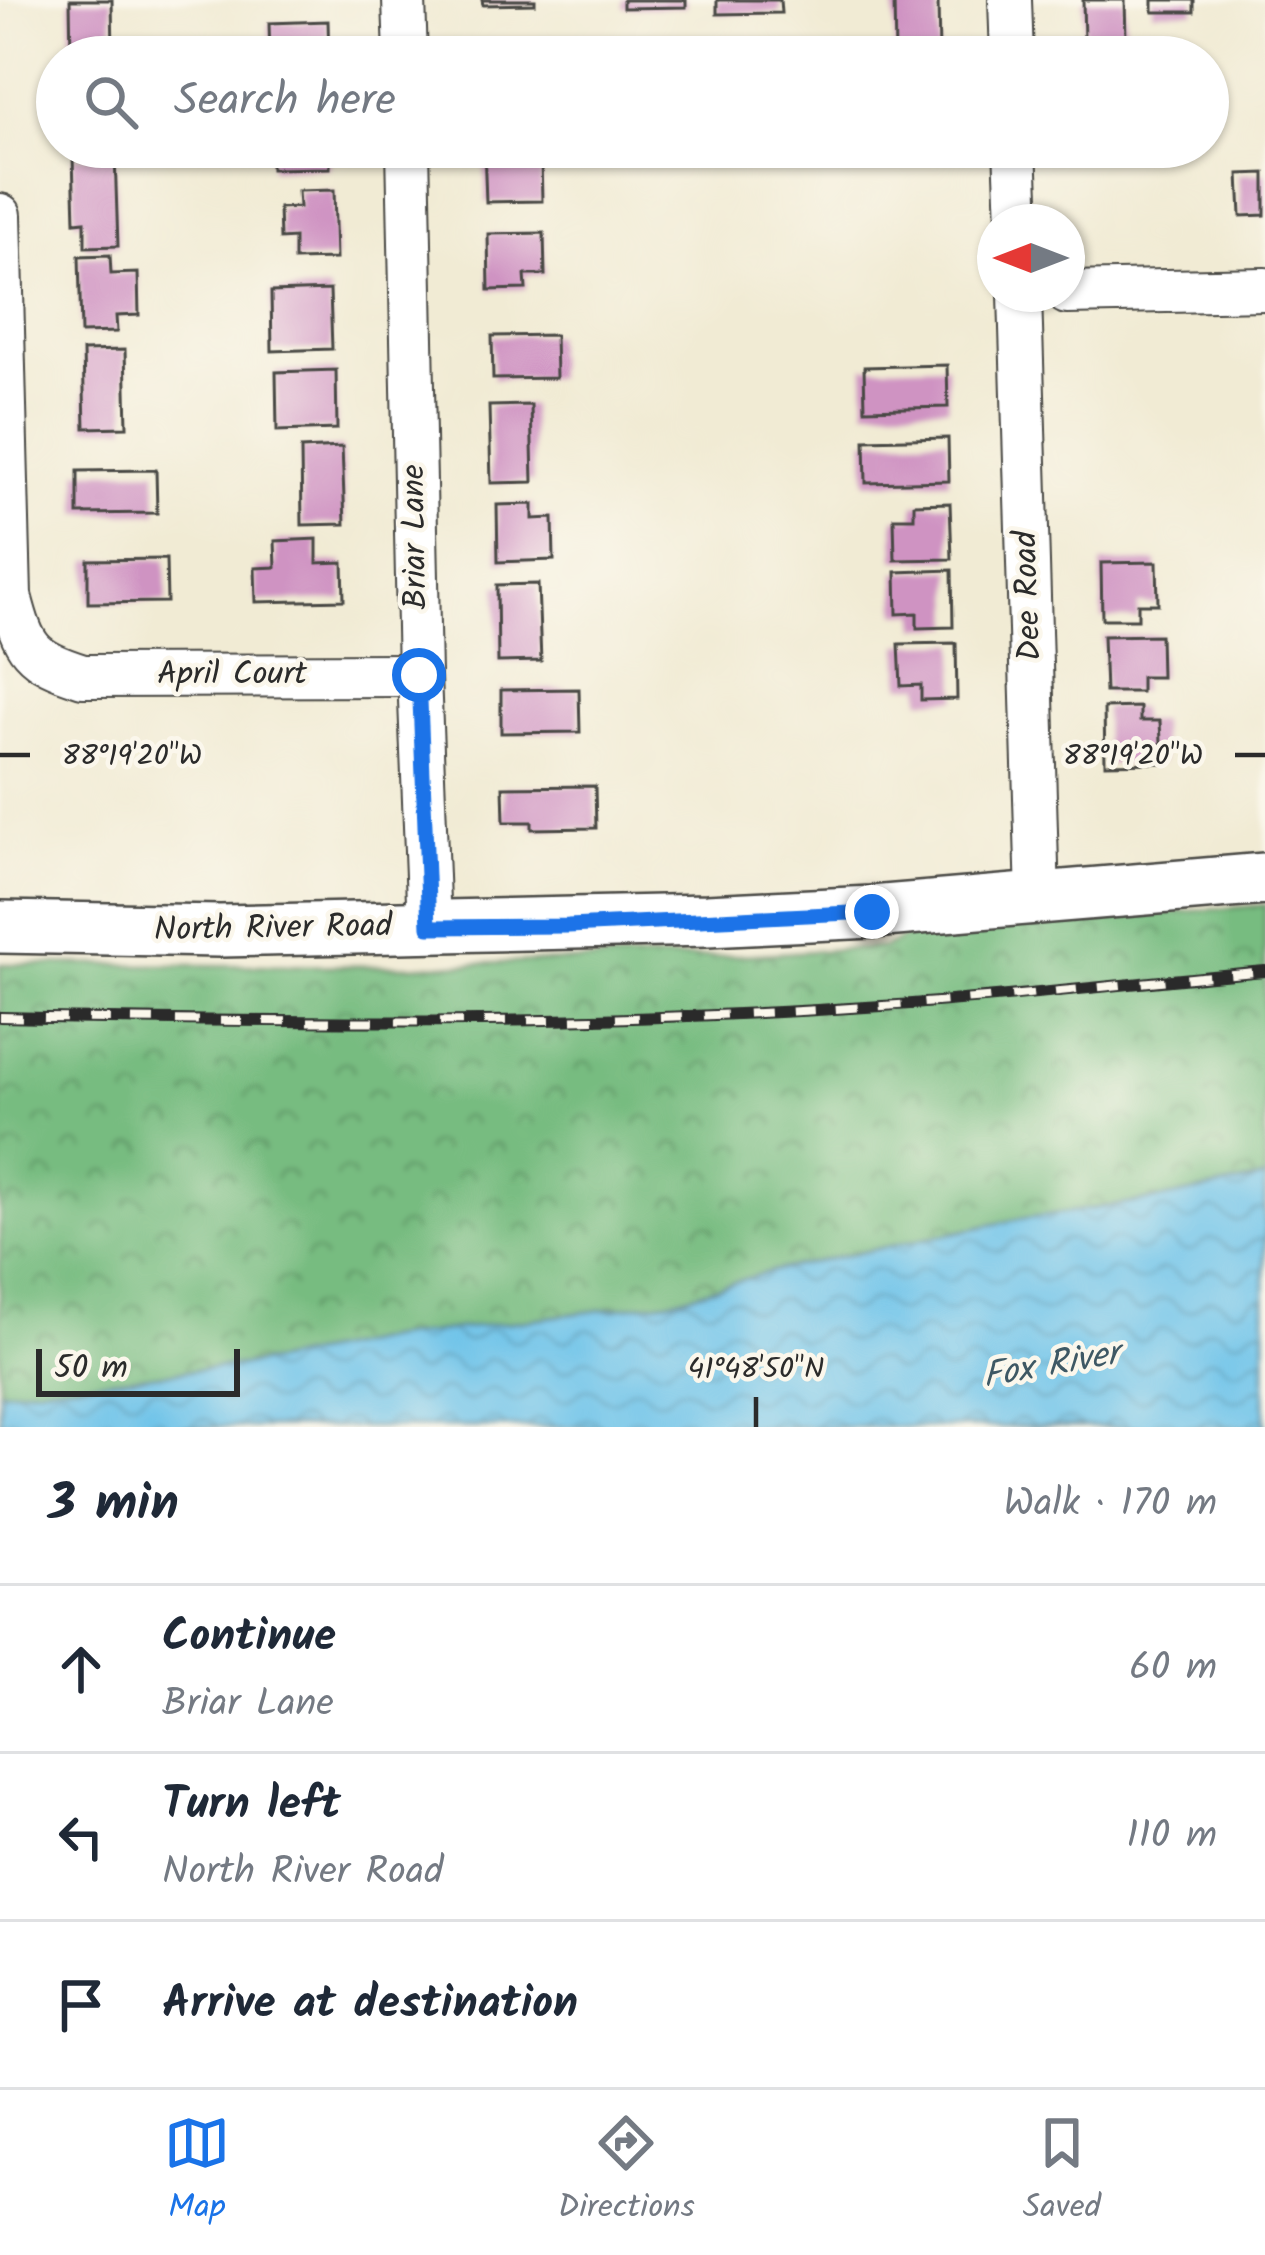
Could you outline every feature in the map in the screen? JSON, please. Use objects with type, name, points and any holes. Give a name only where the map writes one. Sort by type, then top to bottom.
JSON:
[{"type":"main road","name":"North River Road","points":[[0,927],[220,931],[707,920],[1265,879]]},
{"type":"street","points":[[404,0],[405,36]]},
{"type":"street","points":[[1010,0],[1011,36]]},
{"type":"street","name":"Briar Lane","points":[[408,168],[429,927]]},
{"type":"street","points":[[1016,168],[1017,204]]},
{"type":"street","name":"April Court","points":[[0,215],[10,596],[21,638],[45,664],[83,676],[419,675]]},
{"type":"street","points":[[1085,292],[1265,290]]},
{"type":"street","name":"Dee Road","points":[[1021,312],[1037,898]]},
{"type":"green space","points":[[1265,905],[1265,1178],[1163,1199],[1019,1219],[772,1271],[669,1301],[393,1338],[272,1362],[0,1391],[0,964],[400,966],[707,957],[884,947],[912,934]]},
{"type":"water","name":"Fox River","points":[[1265,1178],[1265,1427],[0,1427],[0,1391],[272,1362],[392,1338],[669,1301],[772,1271],[1019,1219],[1163,1199]]},
{"type":"building","points":[[70,0],[112,0],[113,36],[71,36]]},
{"type":"building","points":[[482,0],[535,0],[535,4],[483,5]]},
{"type":"building","points":[[623,0],[686,0],[686,7],[623,8]]},
{"type":"building","points":[[717,0],[780,0],[781,13],[717,14]]},
{"type":"building","points":[[894,0],[938,0],[939,36],[895,36]]},
{"type":"building","points":[[1083,0],[1125,0],[1126,36],[1084,36]]},
{"type":"building","points":[[1153,0],[1194,0],[1194,12],[1153,12]]},
{"type":"building","points":[[328,21],[328,36],[269,36],[269,23]]},
{"type":"building","points":[[73,168],[115,168],[118,246],[85,247],[85,221],[75,222]]},
{"type":"building","points":[[485,168],[541,168],[542,201],[486,202]]},
{"type":"building","points":[[1265,173],[1265,215],[1241,216],[1239,174]]},
{"type":"building","points":[[334,190],[336,259],[294,260],[294,238],[280,239],[279,208],[299,207],[298,191]]},
{"type":"building","points":[[544,233],[545,275],[525,275],[526,289],[489,290],[488,234]]},
{"type":"building","points":[[110,255],[111,274],[138,273],[139,315],[116,316],[117,332],[81,333],[79,256]]},
{"type":"building","points":[[330,290],[332,349],[272,351],[271,292]]},
{"type":"building","points":[[555,335],[556,378],[493,379],[492,336]]},
{"type":"building","points":[[125,350],[127,427],[85,428],[83,351]]},
{"type":"building","points":[[947,365],[948,407],[865,409],[864,367]]},
{"type":"building","points":[[336,370],[337,429],[277,431],[276,372]]},
{"type":"building","points":[[531,405],[533,482],[491,483],[489,406]]},
{"type":"building","points":[[948,438],[949,481],[866,483],[865,440]]},
{"type":"building","points":[[342,447],[345,524],[302,525],[301,449]]},
{"type":"building","points":[[156,470],[157,513],[78,514],[78,471]]},
{"type":"building","points":[[950,503],[952,559],[895,560],[894,518],[914,518],[914,504]]},
{"type":"building","points":[[533,504],[533,519],[553,518],[554,560],[498,562],[497,505]]},
{"type":"building","points":[[317,539],[317,563],[343,562],[344,600],[256,602],[255,568],[276,567],[275,541]]},
{"type":"building","points":[[166,559],[167,602],[88,603],[88,560]]},
{"type":"building","points":[[1157,562],[1158,604],[1138,604],[1138,619],[1102,619],[1101,563]]},
{"type":"building","points":[[952,570],[953,627],[917,628],[917,613],[897,614],[896,572]]},
{"type":"building","points":[[538,584],[541,661],[498,662],[497,585]]},
{"type":"building","points":[[1160,635],[1161,677],[1141,677],[1141,692],[1105,692],[1103,636]]},
{"type":"building","points":[[956,643],[957,699],[921,700],[921,685],[901,686],[899,644]]},
{"type":"building","points":[[579,689],[580,732],[501,733],[501,690]]},
{"type":"building","points":[[1140,707],[1140,721],[1160,721],[1162,763],[1105,764],[1104,708]]},
{"type":"building","points":[[595,786],[596,828],[532,829],[532,822],[504,822],[503,787]]},
{"type":"railway","points":[[0,1017],[325,1021],[650,1017],[916,1004],[1265,971]]},
{"type":"route","points":[[419,675],[429,927],[568,926],[872,912]]}]
